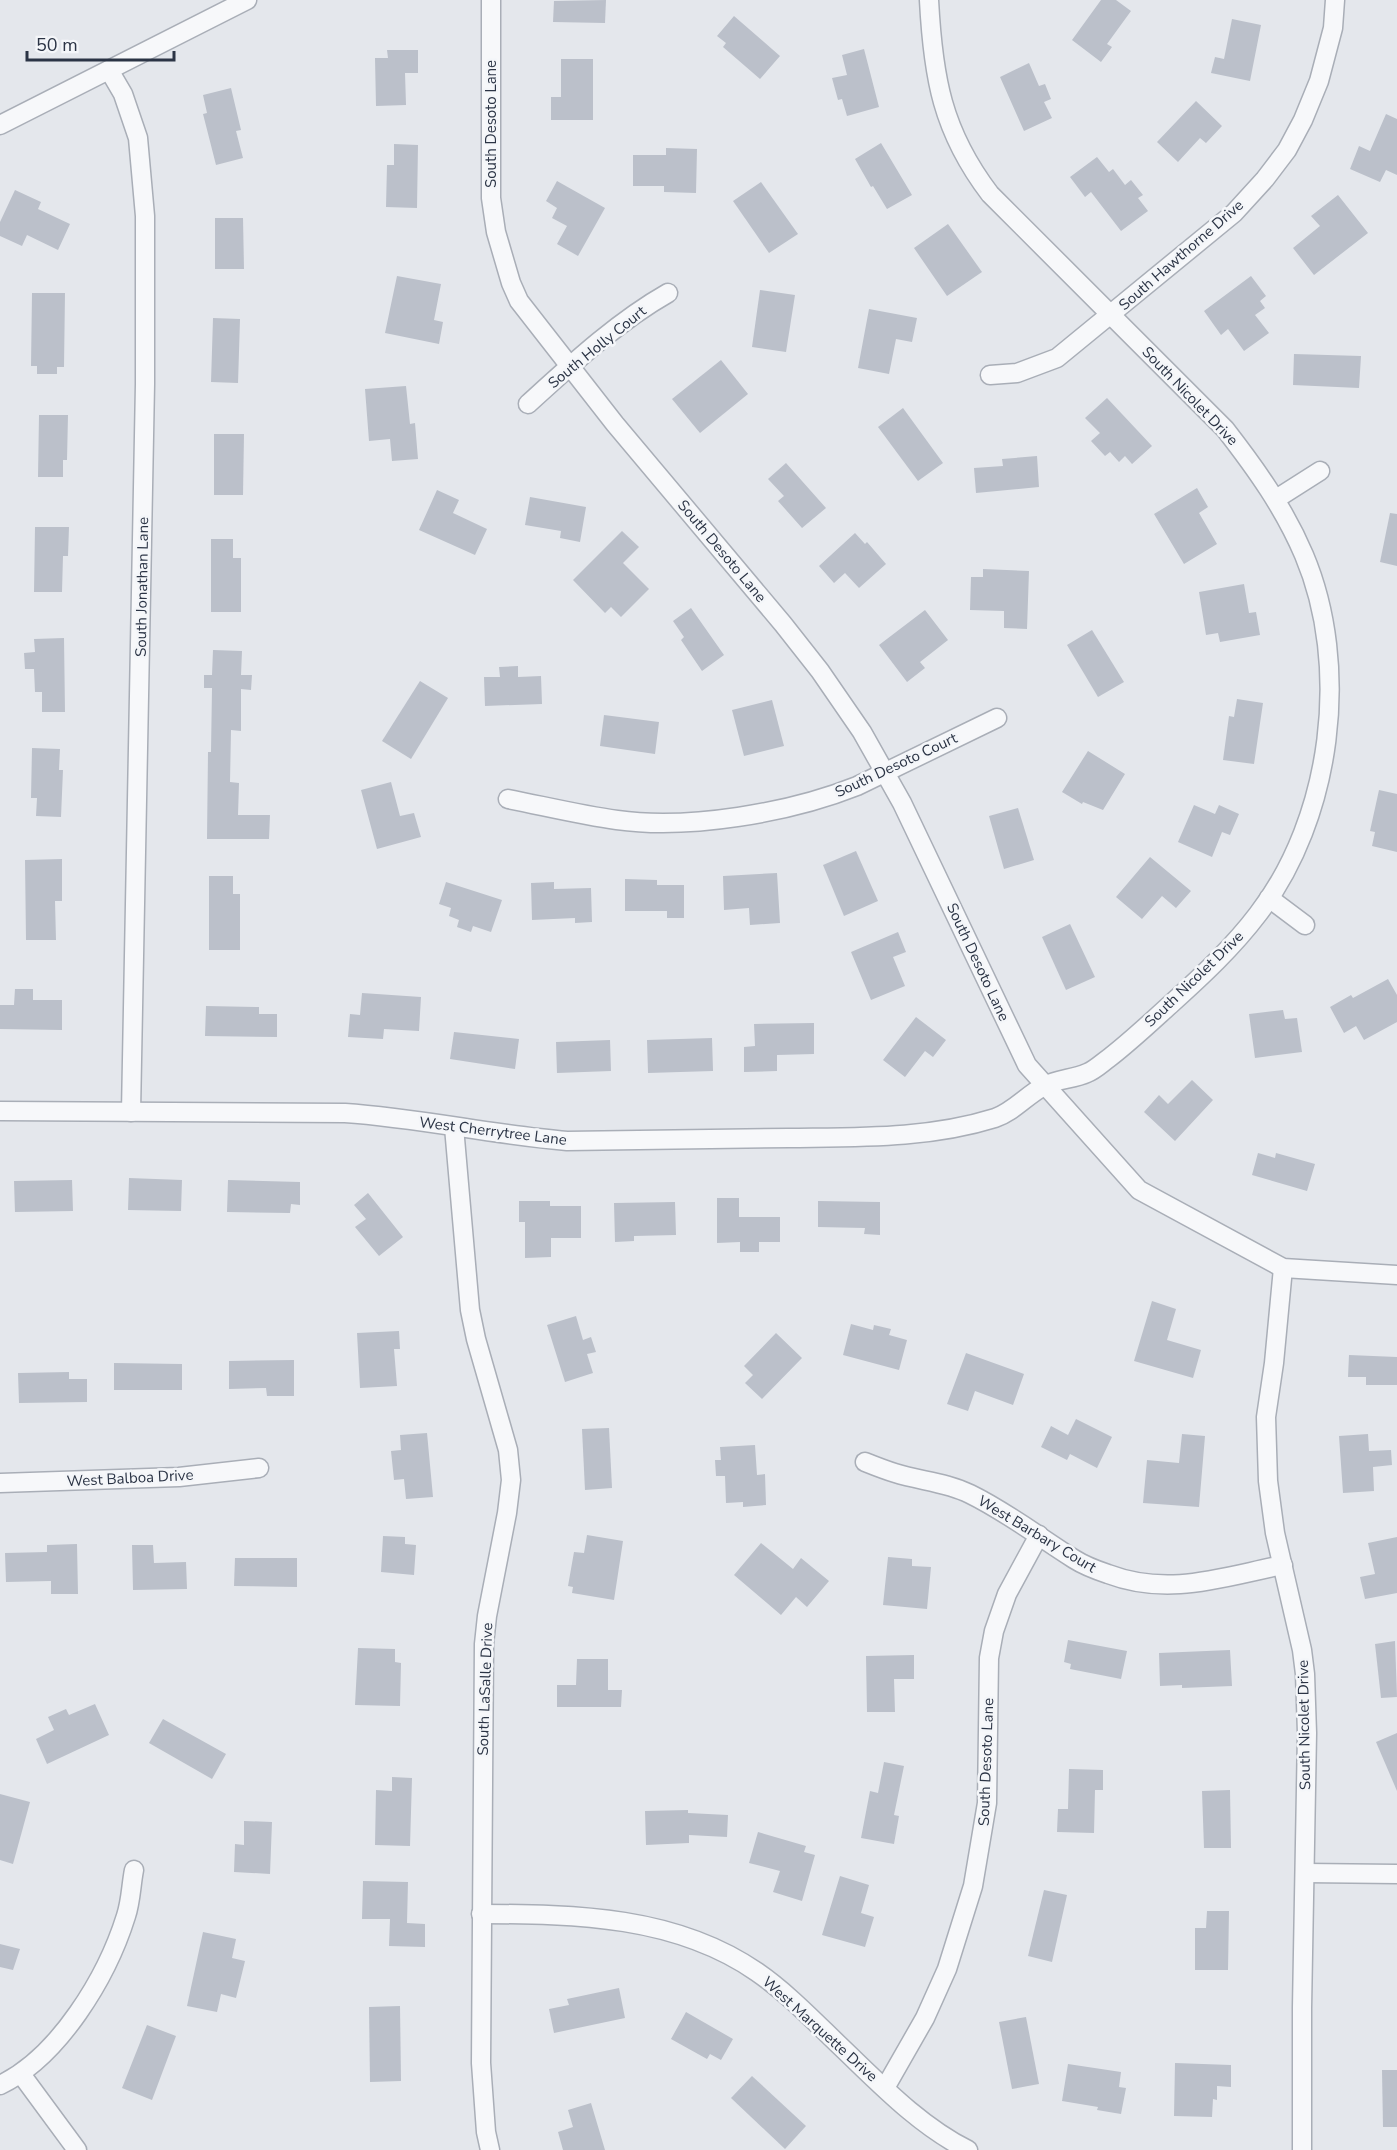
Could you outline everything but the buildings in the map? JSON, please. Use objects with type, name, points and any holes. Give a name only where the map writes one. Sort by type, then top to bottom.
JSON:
[{"type":"street","points":[[0,126],[247,0]]},
{"type":"street","name":"South Desoto Lane","points":[[491,0],[490,179],[496,232],[511,283],[519,301],[615,424],[820,670],[862,732],[922,844],[1027,1065],[1139,1190],[1283,1268]]},
{"type":"street","name":"South Nicolet Drive","points":[[929,0],[939,91],[958,144],[973,171],[990,194],[1225,429],[1256,469],[1276,499],[1305,557],[1318,596],[1330,672],[1329,715],[1323,761],[1313,803],[1299,842],[1269,898],[1229,949],[1122,1048],[1089,1072],[1046,1085]]},
{"type":"street","name":"South Hawthorne Drive","points":[[990,375],[1017,373],[1057,358],[1234,213],[1287,150],[1303,120],[1319,81],[1333,28],[1335,0]]},
{"type":"street","name":"South Jonathan Lane","points":[[109,70],[123,94],[138,138],[146,216],[146,384],[131,1112]]},
{"type":"street","name":"South Holly Court","points":[[528,404],[569,367],[644,307],[668,293]]},
{"type":"street","points":[[1276,499],[1320,471]]},
{"type":"street","name":"South Desoto Court","points":[[508,799],[618,820],[650,822],[692,821],[782,809],[836,795],[998,718]]},
{"type":"street","points":[[1269,898],[1305,925]]},
{"type":"street","name":"West Cherrytree Lane","points":[[0,1111],[345,1113],[380,1115],[528,1138],[567,1141],[874,1136],[933,1132],[999,1116],[1046,1085]]},
{"type":"street","name":"South LaSalle Drive","points":[[454,1127],[470,1310],[476,1339],[508,1449],[511,1480],[484,1644],[481,2063],[486,2132],[490,2150]]},
{"type":"street","points":[[1283,1268],[1397,1275]]},
{"type":"street","name":"South Nicolet Drive","points":[[1283,1268],[1274,1363],[1266,1417],[1268,1481],[1275,1533],[1302,1650],[1305,1674],[1307,1733],[1302,2150]]},
{"type":"street","name":"West Barbary Court","points":[[865,1462],[895,1473],[941,1483],[968,1492],[999,1509],[1087,1567],[1122,1579],[1150,1585],[1178,1586],[1283,1565]]},
{"type":"street","name":"West Balboa Drive","points":[[0,1483],[179,1477],[259,1468]]},
{"type":"street","name":"South Desoto Lane","points":[[885,2088],[926,2018],[947,1969],[968,1905],[987,1803],[991,1649],[994,1631],[1007,1594],[1039,1535]]},
{"type":"street","points":[[0,2085],[21,2074],[47,2052],[74,2020],[90,1995],[127,1914],[134,1870]]},
{"type":"street","points":[[1305,1873],[1397,1874]]},
{"type":"street","name":"West Marquette Drive","points":[[481,1914],[580,1916],[635,1923],[698,1940],[741,1962],[782,1991],[885,2088],[926,2123],[953,2143],[968,2150]]},
{"type":"street","points":[[21,2074],[77,2150]]}]
